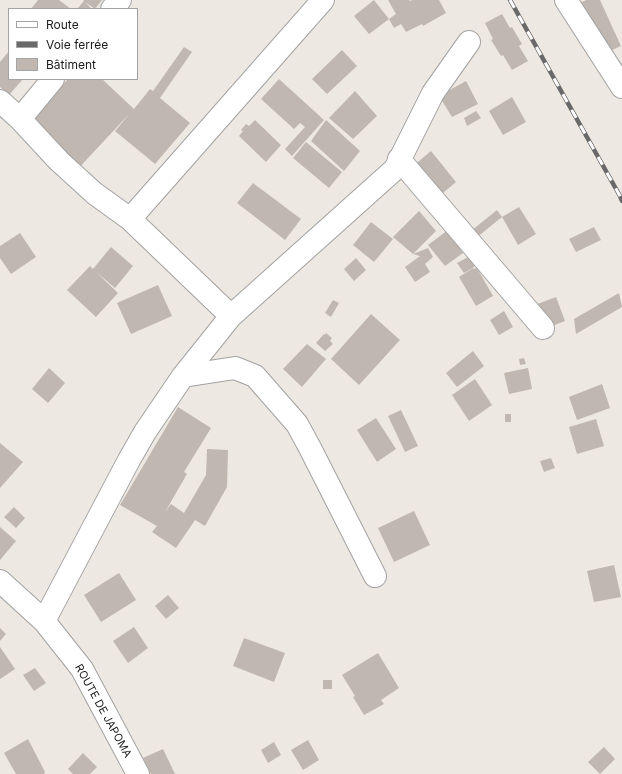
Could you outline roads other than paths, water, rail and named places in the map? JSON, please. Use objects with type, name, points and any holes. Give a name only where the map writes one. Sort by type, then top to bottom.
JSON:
[{"type":"street","points":[[113,8],[120,0]]},
{"type":"street","points":[[130,219],[323,0]]},
{"type":"street","points":[[566,0],[622,87]]},
{"type":"street","points":[[44,621],[129,460],[145,432],[183,376],[231,316],[395,169],[433,93],[469,42]]},
{"type":"street","points":[[20,119],[52,80]]},
{"type":"street","points":[[0,101],[20,119],[59,161],[94,193],[130,219],[231,316]]},
{"type":"street","points":[[400,158],[543,328]]},
{"type":"street","points":[[183,376],[236,368],[256,376],[297,424],[374,576]]},
{"type":"street","name":"ROUTE DE JAPOMA","points":[[0,581],[44,621],[82,669],[138,774]]},
{"type":"railway","points":[[510,0],[622,201]]}]
